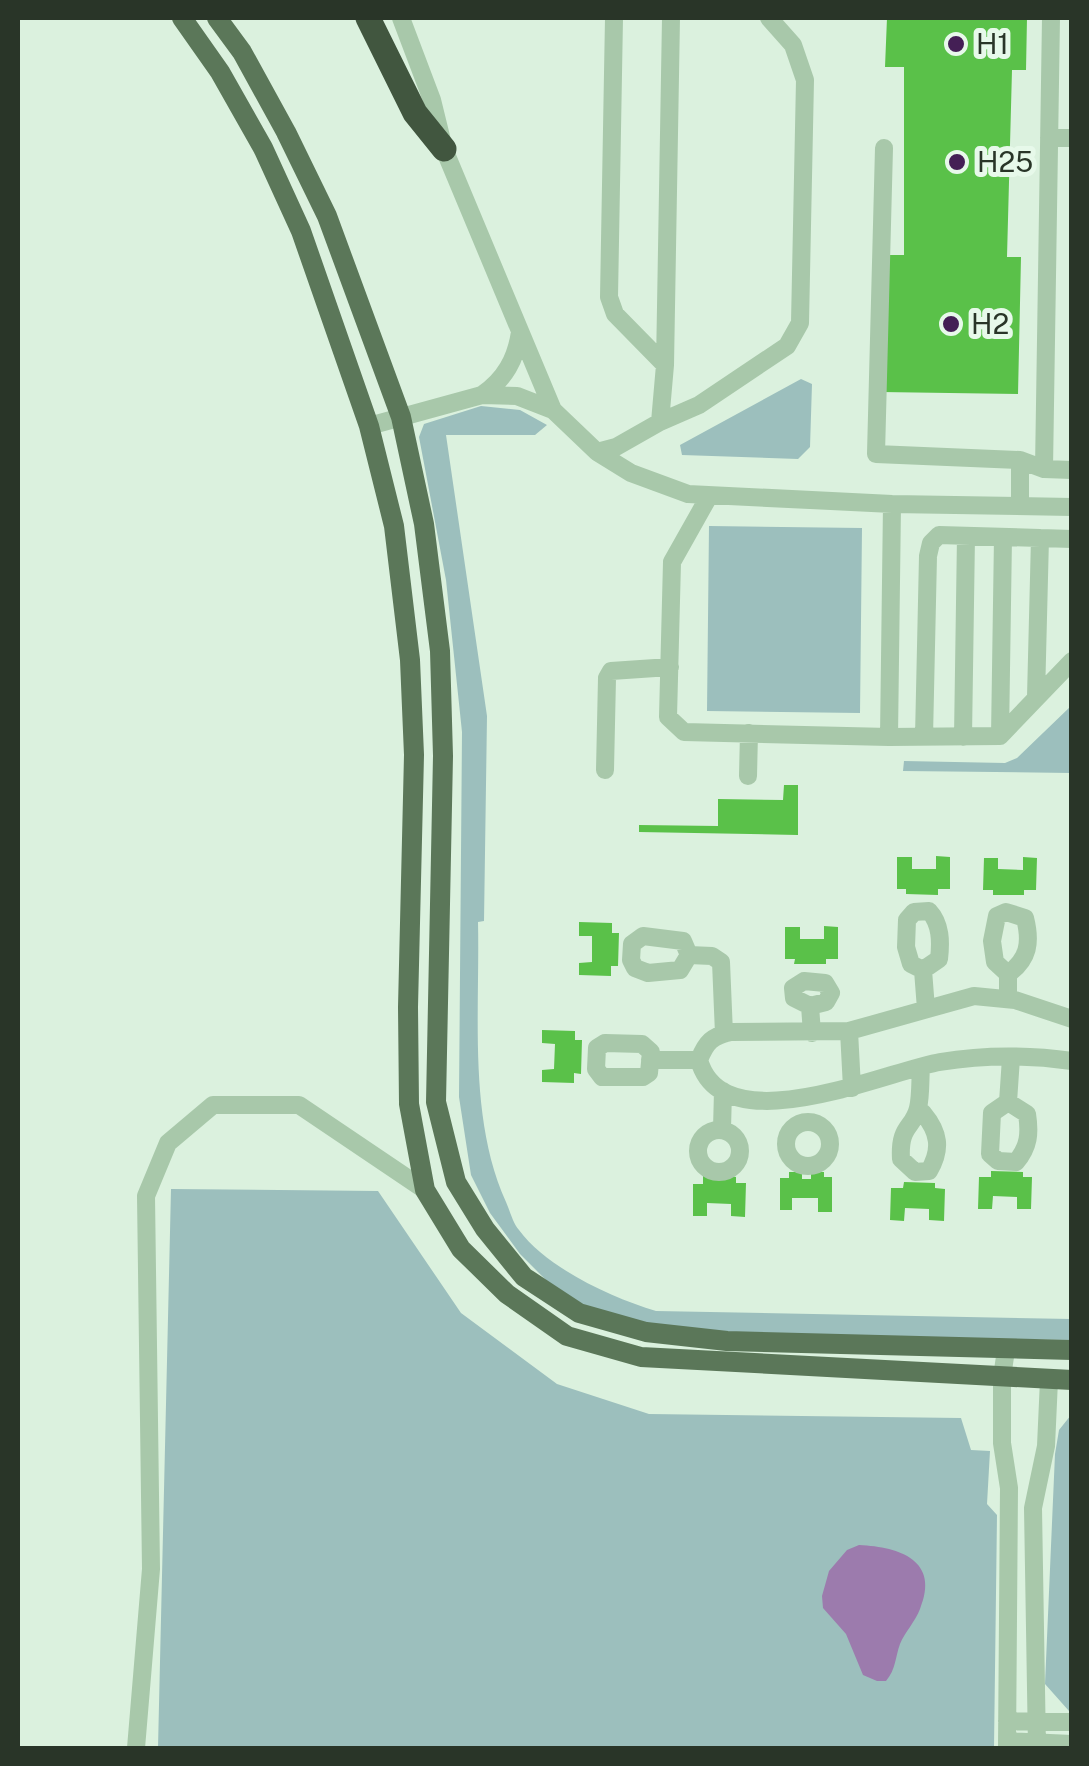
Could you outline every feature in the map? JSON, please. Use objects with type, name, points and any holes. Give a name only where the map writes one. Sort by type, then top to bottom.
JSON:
[{"type":"highway","points":[[368,18],[415,114],[444,150]]},
{"type":"main road","points":[[182,18],[220,72],[301,231],[369,426],[394,526],[410,660],[414,754],[409,1104],[425,1190],[462,1249],[507,1294],[567,1336],[641,1357],[1072,1380]]},
{"type":"main road","points":[[216,18],[242,52],[326,216],[402,417],[424,524],[440,651],[443,756],[436,1102],[456,1182],[486,1229],[524,1277],[579,1313],[646,1332],[727,1341],[1072,1350]]},
{"type":"street","points":[[401,18],[432,100],[444,150],[553,410]]},
{"type":"street","points":[[614,18],[608,297],[615,314],[665,365]]},
{"type":"street","points":[[660,422],[665,365],[671,18]]},
{"type":"street","points":[[597,452],[616,447],[698,405],[788,346],[798,329],[805,80],[793,45],[769,18]]},
{"type":"street","points":[[1044,469],[1051,18]]},
{"type":"street","points":[[1049,138],[1072,138]]},
{"type":"street","points":[[884,148],[876,454],[1020,460],[1044,469],[1072,470]]},
{"type":"street","points":[[482,395],[510,366],[520,331]]},
{"type":"street","points":[[369,426],[482,395],[517,396],[553,410],[597,452],[649,482],[708,498],[1072,506]]},
{"type":"street","points":[[1020,460],[1020,506]]},
{"type":"street","points":[[708,498],[672,562],[668,717],[684,732],[889,738],[1000,736],[1072,661]]},
{"type":"street","points":[[889,738],[892,504]]},
{"type":"street","points":[[924,737],[931,543],[938,536],[1072,539]]},
{"type":"street","points":[[962,737],[966,536]]},
{"type":"street","points":[[1000,736],[1003,537]]},
{"type":"street","points":[[1036,697],[1040,538]]},
{"type":"street","points":[[605,770],[607,678],[611,671],[670,666]]},
{"type":"street","points":[[748,776],[749,734]]},
{"type":"street","points":[[689,955],[712,956],[721,962],[724,1034]]},
{"type":"street","points":[[923,970],[926,1009]]},
{"type":"street","points":[[1008,974],[1008,999]]},
{"type":"street","points":[[1072,1019],[1008,999],[974,996],[849,1031],[724,1034],[705,1044],[699,1060],[709,1081],[723,1091],[755,1099],[806,1099],[921,1066],[983,1058],[1072,1061]]},
{"type":"street","points":[[810,1006],[812,1033]]},
{"type":"street","points":[[849,1031],[852,1088]]},
{"type":"street","points":[[1008,1102],[1011,1058]]},
{"type":"street","points":[[650,1060],[699,1060]]},
{"type":"street","points":[[918,1112],[921,1066]]},
{"type":"street","points":[[722,1129],[723,1091]]},
{"type":"street","points":[[806,1099],[807,1122]]},
{"type":"street","points":[[136,1748],[151,1570],[146,1196],[168,1143],[213,1106],[299,1105],[425,1190]]},
{"type":"street","points":[[1006,1350],[1002,1444],[1010,1488],[1007,1745],[1072,1744]]},
{"type":"street","points":[[1037,1746],[1034,1508],[1046,1446],[1049,1380]]},
{"type":"street","points":[[1010,1488],[1034,1508]]},
{"type":"street","points":[[1007,1721],[1072,1722]]},
{"type":"shaded area","points":[[801,379],[812,384],[810,447],[798,459],[682,455],[680,445]]},
{"type":"shaded area","points":[[481,406],[520,410],[547,425],[535,435],[446,435],[487,716],[484,921],[478,922],[481,1100],[494,1170],[517,1227],[531,1244],[563,1269],[601,1290],[656,1311],[1071,1319],[1071,1340],[756,1336],[647,1328],[582,1304],[548,1282],[520,1254],[490,1213],[471,1175],[459,1097],[462,732],[446,580],[419,437],[424,424]]},
{"type":"shaded area","points":[[709,526],[862,528],[860,713],[707,711]]},
{"type":"shaded area","points":[[1071,706],[1071,773],[903,771],[904,761],[1005,763],[1017,758]]},
{"type":"shaded area","points":[[171,1189],[378,1191],[461,1313],[557,1384],[649,1414],[961,1418],[971,1450],[990,1451],[987,1504],[997,1515],[994,1748],[158,1748]]},
{"type":"shaded area","points":[[1071,1415],[1069,1711],[1045,1684],[1055,1454],[1059,1430]]},
{"type":"shaded area","points":[[859,1545],[902,1553],[921,1568],[925,1579],[920,1609],[900,1644],[886,1681],[863,1675],[846,1634],[823,1608],[829,1571],[847,1550]]},
{"type":"building","points":[[887,18],[1027,18],[1026,70],[1012,70],[1007,257],[1021,257],[1018,394],[881,392],[885,255],[904,255],[904,67],[885,67]]},
{"type":"building","points":[[784,785],[798,785],[798,835],[639,832],[639,825],[718,826],[718,799],[783,800]]},
{"type":"building","points":[[936,856],[950,857],[950,889],[938,889],[938,895],[906,894],[906,889],[897,889],[897,857],[912,857],[912,869],[936,869]]},
{"type":"building","points":[[1023,857],[1037,858],[1036,890],[1024,890],[1024,895],[993,895],[993,890],[983,890],[984,858],[998,858],[998,869],[1023,870]]},
{"type":"building","points":[[579,922],[612,923],[612,933],[619,933],[618,966],[611,966],[611,976],[579,975],[579,963],[592,962],[592,936],[579,936]]},
{"type":"building","points":[[824,926],[838,927],[838,959],[826,959],[826,964],[794,964],[795,959],[785,959],[785,927],[800,927],[800,939],[824,939]]},
{"type":"building","points":[[542,1030],[575,1031],[575,1040],[582,1040],[581,1074],[574,1073],[574,1083],[542,1082],[542,1070],[554,1069],[555,1044],[542,1043]]},
{"type":"building","points":[[991,1171],[1023,1172],[1023,1177],[1032,1177],[1031,1209],[1017,1209],[1017,1197],[993,1196],[992,1209],[978,1209],[979,1177],[991,1177]]},
{"type":"building","points":[[789,1172],[802,1172],[802,1179],[811,1179],[811,1172],[824,1172],[824,1177],[832,1177],[832,1212],[818,1212],[818,1198],[792,1198],[792,1210],[780,1210],[780,1178],[789,1178]]},
{"type":"building","points":[[714,1173],[746,1183],[745,1217],[731,1216],[731,1204],[707,1203],[707,1216],[693,1216],[693,1184],[703,1184],[703,1176]]},
{"type":"building","points":[[904,1182],[935,1183],[935,1188],[945,1189],[944,1221],[929,1220],[929,1209],[905,1208],[904,1221],[890,1220],[891,1188],[903,1188]]},
{"type":"place","name":"H1","points":[[956,44]]},
{"type":"place","name":"H25","points":[[957,162]]},
{"type":"place","name":"H2","points":[[951,324]]}]
